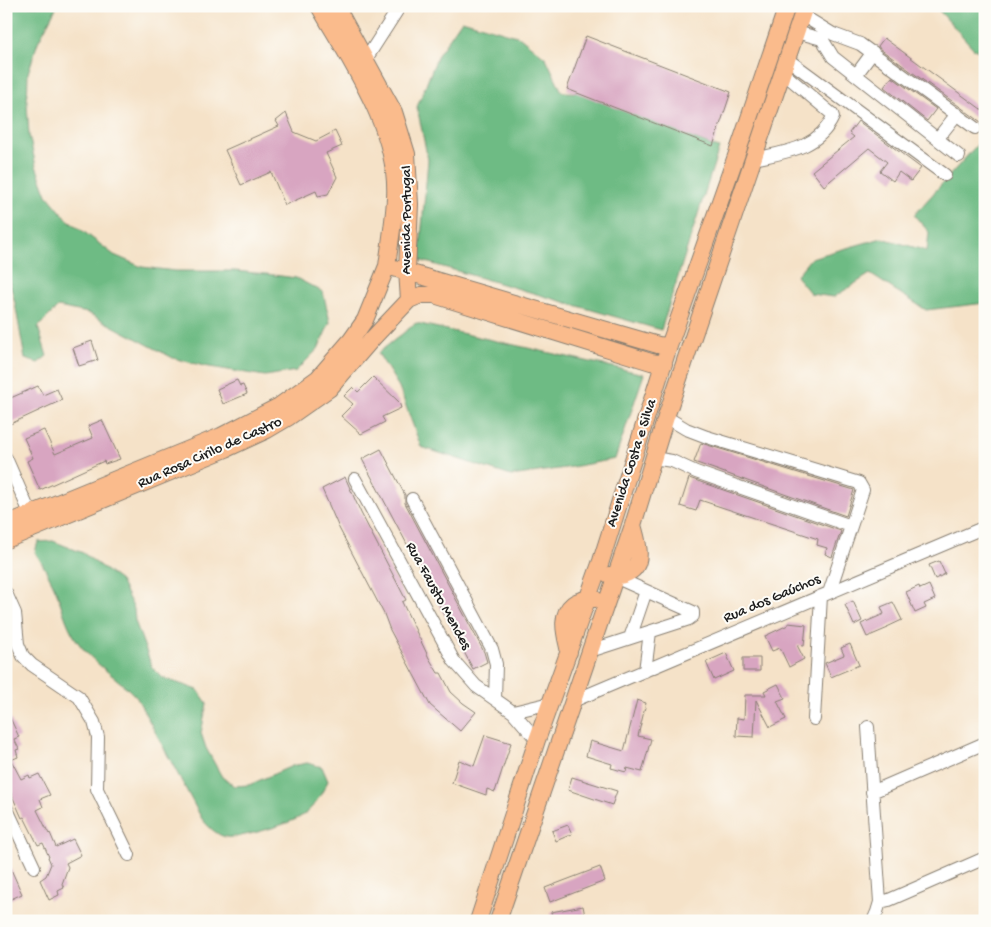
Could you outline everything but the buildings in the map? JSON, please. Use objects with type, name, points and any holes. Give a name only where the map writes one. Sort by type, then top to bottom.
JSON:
[{"type":"main road","name":"Avenida Portugal","points":[[319,6],[371,97],[384,130],[394,168],[395,197],[387,266],[365,320],[323,383]]},
{"type":"main road","name":"Avenida Portugal","points":[[336,6],[394,112],[407,154],[410,204],[407,271],[410,300]]},
{"type":"main road","name":"Avenida Costa e Silva","points":[[588,598],[669,346],[787,6]]},
{"type":"main road","name":"Avenida Costa e Silva","points":[[498,921],[633,525],[666,417],[803,11]]},
{"type":"main road","points":[[387,266],[658,345],[669,346]]},
{"type":"main road","points":[[6,540],[33,521],[224,443],[279,406],[323,383],[373,338],[410,300],[422,296],[434,295],[651,362],[664,364]]},
{"type":"main road","points":[[6,524],[33,521]]},
{"type":"main road","points":[[601,561],[607,574],[615,576],[625,575],[633,570],[637,564],[639,548],[633,525]]},
{"type":"main road","points":[[478,921],[537,740],[569,653],[565,630],[565,614],[574,603],[588,598],[598,600],[604,610]]},
{"type":"street","points":[[366,59],[400,6]]},
{"type":"street","points":[[803,11],[833,34],[854,41],[873,52],[975,128]]},
{"type":"street","points":[[796,32],[822,38],[833,57],[959,156]]},
{"type":"street","points":[[856,75],[873,52]]},
{"type":"street","points":[[754,159],[793,151],[811,143],[820,136],[833,117],[784,66]]},
{"type":"street","points":[[784,66],[946,175]]},
{"type":"street","points":[[938,138],[957,114]]},
{"type":"street","points":[[666,417],[686,429],[707,437],[859,483],[863,490],[825,594],[814,719]]},
{"type":"street","points":[[6,458],[33,521]]},
{"type":"street","points":[[653,458],[672,462],[851,526]]},
{"type":"street","name":"Rua Fausto Mendes","points":[[354,479],[454,661],[476,686],[513,712],[537,740]]},
{"type":"street","points":[[412,499],[492,648],[496,664],[495,699]]},
{"type":"street","name":"Rua dos Gaúchos","points":[[573,702],[985,528]]},
{"type":"street","points":[[630,638],[644,590],[637,564]]},
{"type":"street","points":[[590,651],[689,619],[693,616],[693,612],[615,576]]},
{"type":"street","points":[[6,593],[15,613],[18,644],[23,656],[32,666],[79,697],[94,722],[98,737],[97,789],[129,855]]},
{"type":"street","points":[[646,671],[650,632]]},
{"type":"street","points":[[513,712],[551,703]]},
{"type":"street","points":[[868,727],[880,902],[878,912],[873,921]]},
{"type":"street","points":[[872,792],[985,743]]},
{"type":"street","points":[[6,807],[9,821],[34,867]]},
{"type":"street","points":[[880,902],[889,900],[985,858]]},
{"type":"green space","points":[[6,6],[57,6],[38,42],[28,73],[29,135],[36,166],[47,195],[66,218],[114,255],[142,267],[175,271],[235,271],[296,278],[323,292],[330,322],[318,349],[296,371],[265,376],[204,366],[173,358],[88,313],[58,307],[38,327],[47,356],[38,363],[25,359],[15,303],[6,268]]},
{"type":"green space","points":[[935,6],[980,6],[985,10],[985,54],[974,49]]},
{"type":"green space","points":[[462,20],[520,37],[546,58],[562,92],[601,93],[694,139],[719,148],[661,330],[419,260],[428,160],[417,107],[438,55]]},
{"type":"green space","points":[[985,136],[985,303],[926,310],[870,274],[834,297],[811,294],[796,276],[811,258],[882,238],[927,251],[929,232],[914,215]]},
{"type":"green space","points":[[416,323],[644,374],[615,459],[511,476],[421,447],[399,387],[378,353]]},
{"type":"green space","points":[[53,541],[83,553],[120,581],[134,609],[135,621],[152,667],[163,678],[198,690],[207,703],[201,733],[206,748],[222,777],[234,786],[249,785],[292,766],[307,763],[322,767],[328,781],[317,801],[305,814],[264,830],[232,837],[226,837],[212,830],[202,819],[137,698],[86,653],[72,633],[55,587],[35,552],[38,542]]}]
